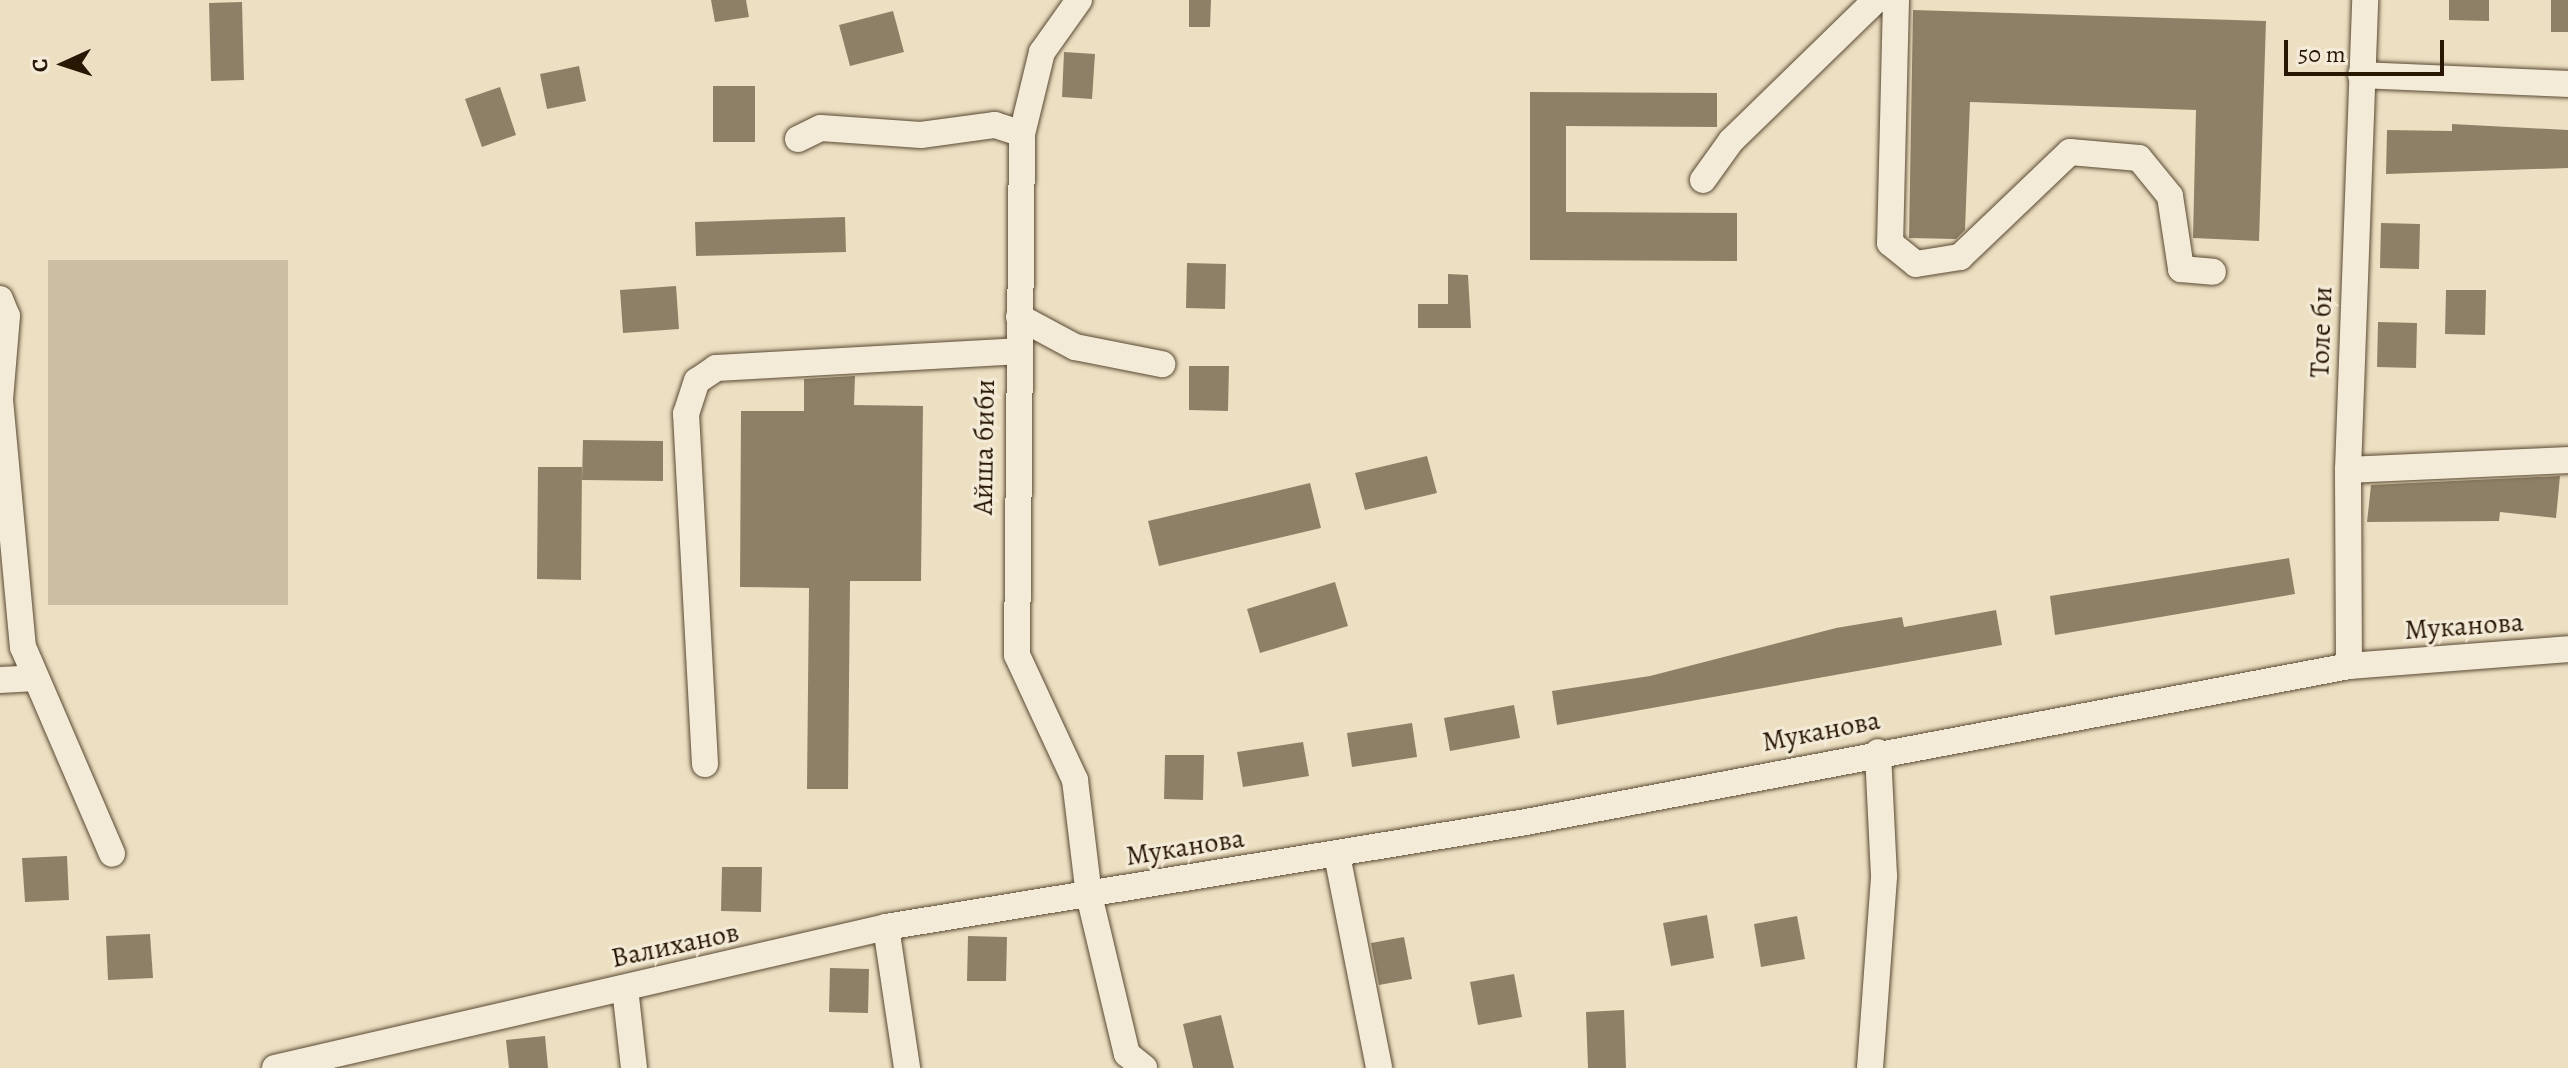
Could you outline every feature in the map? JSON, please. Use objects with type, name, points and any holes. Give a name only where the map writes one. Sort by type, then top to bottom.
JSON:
[{"type":"street","name":"Айша биби","points":[[1079,0],[1042,52],[1022,134],[1017,655],[1075,780],[1089,895],[1127,1054],[1144,1068]]},
{"type":"street","points":[[1703,180],[1731,141],[1876,0]]},
{"type":"street","points":[[1896,0],[1890,243],[1916,264],[1960,257],[2070,152],[2139,158],[2170,196],[2181,269],[2213,272]]},
{"type":"street","name":"Толе би","points":[[2349,666],[2348,470],[2365,0]]},
{"type":"street","points":[[2361,75],[2568,84]]},
{"type":"street","points":[[798,139],[821,128],[921,135],[995,125],[1022,134]]},
{"type":"street","points":[[0,299],[7,316],[0,400],[23,647],[112,854]]},
{"type":"street","points":[[1019,317],[1075,347],[1162,364]]},
{"type":"street","points":[[705,764],[686,414],[697,381],[716,368],[1018,351]]},
{"type":"street","points":[[2348,470],[2568,460]]},
{"type":"street","name":"Муканова","points":[[1089,895],[1337,855],[2349,666],[2568,649]]},
{"type":"street","points":[[0,680],[36,678]]},
{"type":"street","points":[[1870,1068],[1884,876],[1878,752]]},
{"type":"street","points":[[1337,855],[1379,1068]]},
{"type":"street","name":"Валиханов","points":[[275,1068],[886,927],[1089,895]]},
{"type":"street","points":[[886,927],[907,1068]]},
{"type":"street","points":[[625,988],[634,1068]]},
{"type":"shaded area","points":[[48,260],[288,260],[288,605],[48,605]]},
{"type":"building","points":[[711,0],[746,0],[749,17],[715,22]]},
{"type":"building","points":[[1189,0],[1211,0],[1210,27],[1189,27]]},
{"type":"building","points":[[2449,0],[2489,0],[2489,21],[2449,20]]},
{"type":"building","points":[[2551,0],[2568,0],[2568,32],[2551,32]]},
{"type":"building","points":[[242,2],[244,80],[211,81],[209,3]]},
{"type":"building","points":[[1913,10],[2266,21],[2259,241],[2193,238],[2196,110],[1970,102],[1965,230],[1956,239],[1909,238]]},
{"type":"building","points":[[893,11],[904,52],[850,66],[839,25]]},
{"type":"building","points":[[1064,52],[1095,54],[1092,99],[1062,97]]},
{"type":"building","points":[[579,66],[586,101],[547,109],[540,74]]},
{"type":"building","points":[[713,86],[755,86],[755,142],[713,142]]},
{"type":"building","points":[[500,87],[516,135],[482,147],[465,99]]},
{"type":"building","points":[[1530,92],[1717,93],[1717,127],[1566,126],[1566,212],[1737,213],[1737,261],[1530,260]]},
{"type":"building","points":[[2452,124],[2568,130],[2568,168],[2386,174],[2387,130],[2452,131]]},
{"type":"building","points":[[845,217],[846,252],[696,256],[695,222]]},
{"type":"building","points":[[2381,223],[2420,224],[2419,269],[2380,268]]},
{"type":"building","points":[[1187,263],[1226,264],[1225,309],[1186,308]]},
{"type":"building","points":[[1448,274],[1468,275],[1471,328],[1418,328],[1418,304],[1448,304]]},
{"type":"building","points":[[676,286],[679,329],[623,333],[620,290]]},
{"type":"building","points":[[2446,290],[2486,290],[2485,335],[2445,334]]},
{"type":"building","points":[[2378,322],[2417,323],[2416,368],[2377,367]]},
{"type":"building","points":[[1189,366],[1229,366],[1228,411],[1189,410]]},
{"type":"building","points":[[855,376],[854,405],[923,406],[921,581],[850,581],[848,789],[807,789],[809,588],[740,587],[741,411],[804,411],[804,379]]},
{"type":"building","points":[[583,440],[663,441],[663,481],[582,480]]},
{"type":"building","points":[[1427,456],[1437,493],[1365,510],[1355,473]]},
{"type":"building","points":[[538,467],[582,467],[581,580],[537,579]]},
{"type":"building","points":[[2560,476],[2556,518],[2500,512],[2499,521],[2367,522],[2371,485]]},
{"type":"building","points":[[1310,483],[1321,528],[1159,566],[1148,521]]},
{"type":"building","points":[[2289,558],[2295,594],[2055,635],[2050,596]]},
{"type":"building","points":[[1335,582],[1348,626],[1260,653],[1247,609]]},
{"type":"building","points":[[1996,610],[2002,645],[1557,725],[1552,691],[1650,676],[1836,628],[1902,617],[1904,627]]},
{"type":"building","points":[[1514,705],[1520,738],[1450,751],[1444,718]]},
{"type":"building","points":[[1412,723],[1417,757],[1352,767],[1347,733]]},
{"type":"building","points":[[1303,742],[1309,776],[1243,787],[1237,752]]},
{"type":"building","points":[[1165,755],[1204,755],[1203,800],[1164,799]]},
{"type":"building","points":[[67,856],[69,900],[25,902],[22,858]]},
{"type":"building","points":[[722,867],[762,867],[761,912],[721,911]]},
{"type":"building","points":[[1707,915],[1714,958],[1671,966],[1663,923]]},
{"type":"building","points":[[1797,916],[1805,959],[1761,967],[1754,924]]},
{"type":"building","points":[[150,934],[153,978],[108,980],[106,936]]},
{"type":"building","points":[[968,936],[1007,937],[1006,981],[967,981]]},
{"type":"building","points":[[1404,937],[1412,979],[1379,985],[1371,943]]},
{"type":"building","points":[[830,968],[869,969],[868,1013],[829,1012]]},
{"type":"building","points":[[1514,974],[1522,1017],[1478,1025],[1470,982]]},
{"type":"building","points":[[1624,1010],[1626,1068],[1588,1068],[1586,1012]]},
{"type":"building","points":[[1221,1015],[1234,1068],[1193,1068],[1183,1024]]},
{"type":"building","points":[[545,1036],[548,1068],[509,1068],[506,1040]]}]
